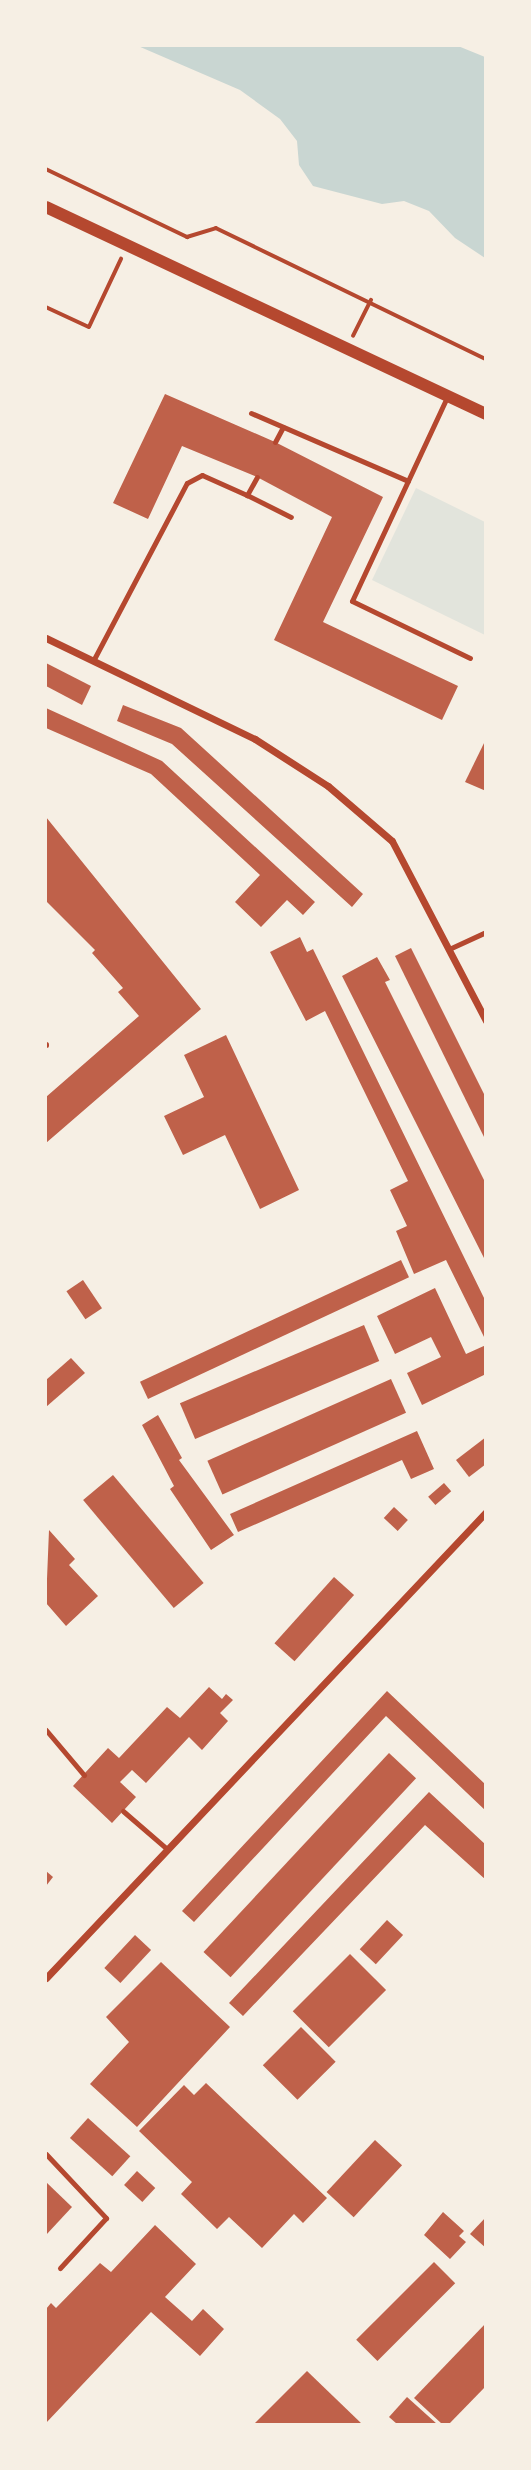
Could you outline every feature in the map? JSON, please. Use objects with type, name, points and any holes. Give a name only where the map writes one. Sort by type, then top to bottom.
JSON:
[{"type":"street","points":[[46,207],[485,414]]},
{"type":"street","points":[[46,638],[255,738],[328,786],[392,841],[485,1021]]},
{"type":"street","points":[[46,1978],[485,1512]]},
{"type":"lane","points":[[449,396],[352,601],[470,658]]},
{"type":"lane","points":[[251,413],[408,481]]},
{"type":"lane","points":[[275,442],[283,427]]},
{"type":"lane","points":[[93,661],[187,483],[202,475],[291,517]]},
{"type":"lane","points":[[247,495],[257,477]]},
{"type":"lane","points":[[449,948],[485,932]]},
{"type":"lane","points":[[46,1730],[83,1775]]},
{"type":"lane","points":[[123,1811],[167,1849]]},
{"type":"lane","points":[[46,2154],[106,2218],[60,2269]]},
{"type":"path","points":[[46,169],[187,237],[216,228],[371,300],[485,359]]},
{"type":"path","points":[[46,307],[89,327],[128,246]]},
{"type":"path","points":[[347,348],[371,300]]},
{"type":"shaded area","points":[[138,46],[458,46],[485,57],[485,258],[455,238],[429,211],[404,201],[382,204],[313,186],[299,165],[297,141],[280,119],[240,90]]},
{"type":"shaded area","points":[[416,488],[485,522],[485,635],[372,580]]},
{"type":"building","points":[[165,394],[275,442],[383,497],[323,622],[458,686],[442,720],[274,640],[332,517],[257,477],[182,446],[148,519],[113,503]]},
{"type":"building","points":[[46,663],[91,686],[82,705],[46,686]]},
{"type":"building","points":[[123,705],[181,728],[363,894],[352,907],[172,744],[117,721]]},
{"type":"building","points":[[46,708],[162,761],[315,902],[303,915],[287,900],[261,927],[235,902],[260,875],[151,774],[46,728]]},
{"type":"building","points":[[486,739],[486,791],[465,782]]},
{"type":"building","points":[[46,817],[201,1009],[46,1143],[46,1097],[139,1016],[118,992],[123,988],[92,953],[95,950],[46,901]]},
{"type":"building","points":[[300,937],[307,952],[313,949],[486,1302],[486,1341],[446,1260],[414,1274],[396,1231],[407,1226],[390,1190],[408,1181],[325,1011],[306,1021],[270,952]]},
{"type":"building","points":[[411,948],[486,1098],[486,1141],[395,956]]},
{"type":"building","points":[[377,957],[390,980],[385,982],[486,1184],[486,1262],[342,976]]},
{"type":"building","points":[[226,1035],[299,1190],[260,1209],[225,1135],[183,1155],[164,1116],[204,1097],[184,1055]]},
{"type":"building","points":[[401,1260],[409,1277],[148,1399],[140,1382]]},
{"type":"building","points":[[83,1280],[102,1308],[85,1319],[66,1291]]},
{"type":"building","points":[[435,1288],[466,1354],[486,1345],[486,1374],[422,1405],[407,1373],[441,1357],[431,1337],[395,1354],[377,1316]]},
{"type":"building","points":[[364,1325],[379,1361],[195,1439],[180,1403]]},
{"type":"building","points":[[71,1358],[85,1373],[46,1407],[46,1380]]},
{"type":"building","points":[[391,1379],[406,1413],[222,1495],[207,1461]]},
{"type":"building","points":[[158,1415],[182,1458],[179,1460],[234,1535],[211,1550],[170,1489],[174,1486],[142,1425]]},
{"type":"building","points":[[417,1431],[434,1469],[411,1479],[402,1460],[238,1532],[230,1514]]},
{"type":"building","points":[[486,1437],[486,1464],[469,1477],[456,1460]]},
{"type":"building","points":[[113,1475],[204,1583],[174,1608],[83,1500]]},
{"type":"building","points":[[444,1483],[451,1491],[435,1505],[428,1497]]},
{"type":"building","points":[[394,1507],[408,1520],[398,1531],[384,1518]]},
{"type":"building","points":[[49,1530],[75,1559],[69,1565],[98,1596],[66,1626],[46,1603]]},
{"type":"building","points":[[334,1577],[354,1595],[295,1661],[274,1643]]},
{"type":"building","points":[[209,1687],[222,1699],[226,1694],[233,1700],[220,1713],[228,1721],[202,1750],[189,1737],[146,1783],[132,1770],[120,1782],[136,1797],[112,1823],[73,1786],[108,1748],[119,1758],[167,1707],[180,1718]]},
{"type":"building","points":[[387,1691],[486,1785],[486,1811],[386,1716],[194,1922],[182,1911]]},
{"type":"building","points":[[389,1753],[416,1778],[231,1977],[203,1952]]},
{"type":"building","points":[[429,1792],[486,1845],[486,1880],[425,1825],[243,2016],[229,2003]]},
{"type":"building","points":[[46,1871],[53,1877],[46,1886]]},
{"type":"building","points":[[387,1920],[403,1935],[376,1964],[360,1949]]},
{"type":"building","points":[[135,1935],[151,1950],[120,1983],[104,1968]]},
{"type":"building","points":[[350,1954],[386,1990],[329,2047],[293,2011]]},
{"type":"building","points":[[161,1962],[230,2027],[137,2127],[90,2084],[129,2042],[106,2017]]},
{"type":"building","points":[[301,2027],[336,2062],[297,2100],[263,2065]]},
{"type":"building","points":[[206,2083],[327,2198],[303,2223],[294,2214],[262,2248],[229,2217],[217,2229],[181,2194],[192,2182],[139,2131],[184,2085],[194,2095]]},
{"type":"building","points":[[88,2118],[130,2156],[112,2176],[70,2138]]},
{"type":"building","points":[[375,2140],[402,2165],[354,2217],[327,2192]]},
{"type":"building","points":[[137,2171],[155,2188],[142,2202],[124,2185]]},
{"type":"building","points":[[46,2182],[72,2207],[46,2235]]},
{"type":"building","points":[[443,2212],[464,2231],[459,2236],[466,2242],[450,2259],[424,2235]]},
{"type":"building","points":[[486,2217],[486,2248],[470,2234]]},
{"type":"building","points":[[155,2225],[196,2264],[165,2297],[192,2321],[203,2309],[224,2329],[200,2356],[151,2312],[46,2423],[46,2309],[51,2303],[56,2308],[100,2263],[111,2272]]},
{"type":"building","points":[[434,2262],[455,2283],[377,2361],[356,2340]]},
{"type":"building","points":[[486,2323],[486,2386],[449,2424],[442,2424],[414,2398]]},
{"type":"building","points":[[307,2371],[362,2424],[254,2424]]},
{"type":"building","points":[[407,2397],[437,2424],[397,2424],[389,2417]]}]
